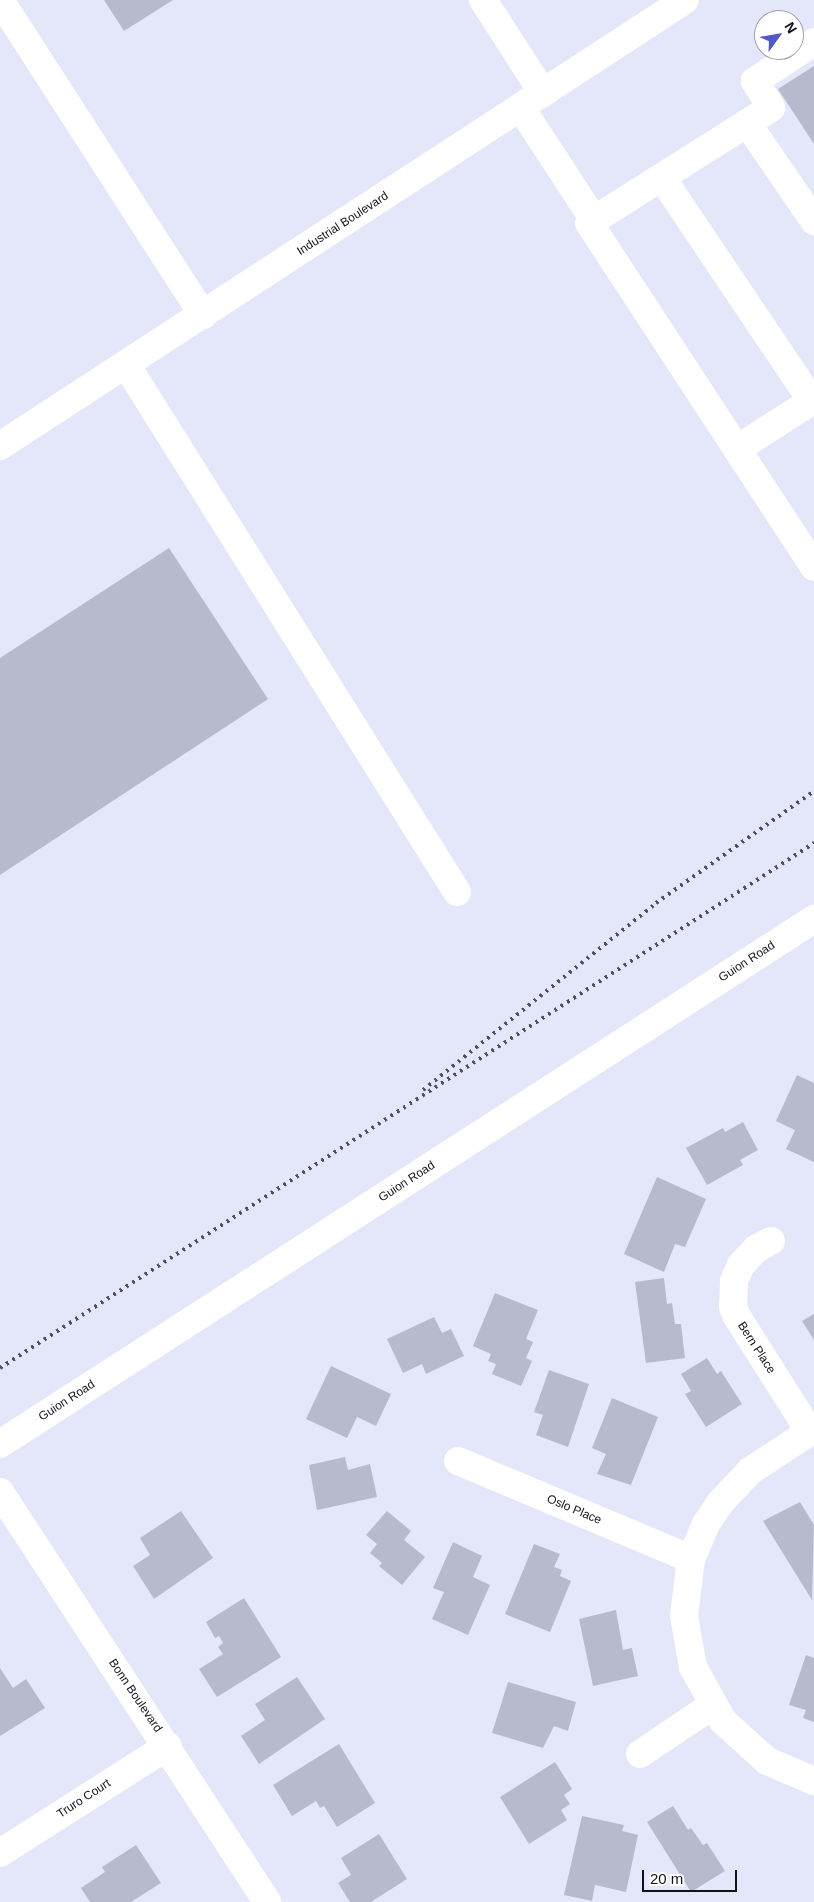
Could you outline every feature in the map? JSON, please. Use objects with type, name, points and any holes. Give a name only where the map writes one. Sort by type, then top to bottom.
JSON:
[{"type":"street","points":[[0,0],[203,315]]},
{"type":"street","points":[[483,0],[543,93]]},
{"type":"street","name":"Industrial Boulevard","points":[[0,446],[127,366],[685,0]]},
{"type":"street","points":[[814,42],[755,81],[771,108],[589,223],[814,567]]},
{"type":"street","points":[[521,108],[594,220]]},
{"type":"street","points":[[747,123],[814,221]]},
{"type":"street","points":[[662,178],[813,401],[737,448]]},
{"type":"street","points":[[127,366],[457,892]]},
{"type":"street","name":"Guion Road","points":[[0,1444],[814,919]]},
{"type":"street","name":"Bern Place","points":[[771,1241],[756,1249],[741,1265],[734,1281],[734,1307],[736,1316],[812,1430]]},
{"type":"street","points":[[812,1430],[743,1477],[706,1524],[691,1559],[684,1590],[688,1650],[700,1683],[713,1705],[734,1734],[767,1761],[814,1781]]},
{"type":"street","name":"Oslo Place","points":[[458,1461],[691,1559]]},
{"type":"street","name":"Bonn Boulevard","points":[[0,1492],[168,1746],[267,1902]]},
{"type":"street","points":[[640,1754],[713,1705]]},
{"type":"street","name":"Truro Court","points":[[0,1853],[168,1746]]},
{"type":"building","points":[[104,0],[173,0],[124,31]]},
{"type":"building","points":[[814,66],[814,144],[778,89]]},
{"type":"building","points":[[169,548],[268,699],[0,875],[0,658]]},
{"type":"building","points":[[797,1075],[814,1083],[814,1162],[786,1149],[795,1130],[776,1121]]},
{"type":"building","points":[[743,1122],[758,1150],[740,1160],[743,1165],[707,1185],[686,1148],[723,1128],[725,1132]]},
{"type":"building","points":[[657,1177],[706,1199],[685,1247],[675,1244],[664,1272],[624,1254]]},
{"type":"building","points":[[664,1278],[667,1304],[672,1303],[675,1324],[681,1324],[685,1358],[646,1363],[635,1282]]},
{"type":"building","points":[[495,1293],[538,1310],[526,1339],[533,1342],[526,1358],[532,1361],[521,1386],[492,1374],[496,1364],[488,1361],[491,1354],[473,1346]]},
{"type":"building","points":[[814,1314],[814,1340],[802,1321]]},
{"type":"building","points":[[434,1317],[442,1333],[451,1329],[464,1356],[426,1374],[422,1364],[403,1373],[387,1339]]},
{"type":"building","points":[[707,1358],[717,1374],[721,1371],[742,1404],[706,1427],[685,1394],[691,1391],[681,1374]]},
{"type":"building","points":[[331,1366],[391,1394],[376,1426],[357,1417],[347,1438],[306,1419]]},
{"type":"building","points":[[549,1370],[589,1384],[568,1447],[536,1435],[543,1415],[534,1412]]},
{"type":"building","points":[[612,1398],[658,1417],[631,1485],[597,1474],[606,1454],[592,1448]]},
{"type":"building","points":[[345,1457],[348,1470],[370,1464],[377,1497],[317,1510],[309,1465]]},
{"type":"building","points":[[800,1502],[814,1525],[812,1600],[763,1521]]},
{"type":"building","points":[[181,1511],[213,1558],[154,1599],[133,1566],[150,1555],[140,1538]]},
{"type":"building","points":[[387,1511],[411,1531],[404,1540],[425,1557],[402,1585],[379,1566],[382,1563],[370,1553],[377,1544],[366,1535]]},
{"type":"building","points":[[453,1542],[482,1556],[473,1577],[490,1585],[468,1635],[432,1619],[444,1592],[433,1588]]},
{"type":"building","points":[[534,1544],[560,1554],[554,1567],[562,1570],[560,1576],[571,1581],[550,1632],[505,1614]]},
{"type":"building","points":[[244,1598],[281,1657],[217,1697],[199,1669],[223,1654],[218,1647],[223,1643],[219,1636],[215,1638],[206,1622]]},
{"type":"building","points":[[616,1610],[623,1650],[632,1648],[638,1676],[593,1686],[579,1619]]},
{"type":"building","points":[[806,1655],[814,1658],[814,1722],[803,1718],[806,1710],[789,1705]]},
{"type":"building","points":[[0,1668],[13,1688],[26,1679],[45,1708],[0,1736]]},
{"type":"building","points":[[297,1677],[325,1719],[259,1764],[241,1736],[265,1720],[255,1704]]},
{"type":"building","points":[[508,1682],[576,1702],[568,1731],[554,1726],[543,1748],[492,1733]]},
{"type":"building","points":[[339,1744],[375,1803],[337,1827],[324,1806],[320,1808],[316,1801],[292,1816],[273,1785]]},
{"type":"building","points":[[555,1762],[572,1789],[564,1795],[570,1804],[561,1810],[567,1820],[529,1844],[500,1797]]},
{"type":"building","points":[[673,1806],[688,1830],[691,1828],[703,1845],[707,1843],[725,1871],[691,1892],[647,1822]]},
{"type":"building","points":[[582,1816],[624,1825],[622,1831],[638,1835],[626,1892],[595,1885],[592,1901],[564,1895]]},
{"type":"building","points":[[379,1834],[407,1879],[371,1902],[350,1902],[338,1883],[351,1875],[341,1858]]},
{"type":"building","points":[[136,1845],[161,1883],[131,1902],[90,1902],[81,1888],[105,1872],[102,1867]]},
{"type":"railway","points":[[423,1090],[656,903],[814,791]]},
{"type":"railway","points":[[0,1368],[814,843]]}]
